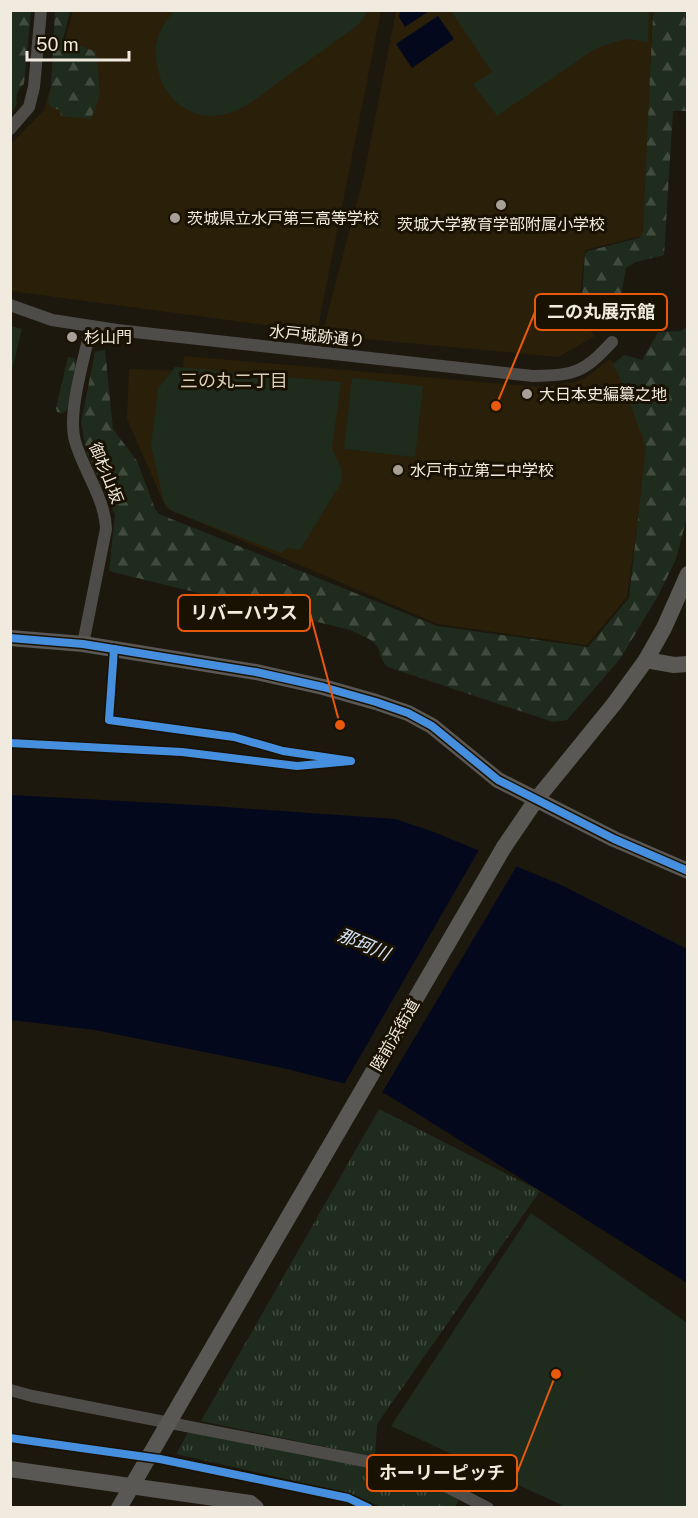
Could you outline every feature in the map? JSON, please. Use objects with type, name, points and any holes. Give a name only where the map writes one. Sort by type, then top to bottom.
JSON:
[{"type":"main road","name":"陸前浜街道","points":[[118,1508],[504,847],[536,800],[614,704],[646,660],[664,628],[687,574]]},
{"type":"main road","points":[[10,638],[83,644],[256,672],[323,687],[408,713],[432,726],[498,780],[614,839],[687,871]]},
{"type":"main road","points":[[646,660],[674,665],[687,664]]},
{"type":"main road","points":[[10,1470],[250,1503],[256,1508]]},
{"type":"street","points":[[10,129],[29,107],[34,87],[41,10]]},
{"type":"street","name":"水戸城跡通り","points":[[10,305],[52,320],[91,326],[533,376],[558,375],[579,370],[592,363],[612,342]]},
{"type":"street","name":"御杉山坂","points":[[83,644],[106,528],[106,517],[82,464],[74,438],[73,413],[91,326]]},
{"type":"street","points":[[10,1390],[416,1471],[488,1508]]},
{"type":"shaded area","name":"茨城県立水戸第三高等学校","points":[[73,11],[381,11],[317,332],[11,291],[11,144],[44,110]]},
{"type":"shaded area","name":"茨城大学教育学部附属小学校","points":[[396,11],[652,11],[646,235],[585,250],[578,317],[595,336],[558,357],[322,335],[364,175]]},
{"type":"shaded area","name":"水戸市立第二中学校","points":[[184,356],[540,387],[575,382],[585,378],[610,359],[635,387],[653,436],[640,505],[627,597],[587,645],[438,624],[166,508],[127,419],[129,369],[183,371]]},
{"type":"green space","points":[[11,10],[31,11],[24,84],[20,88],[16,98],[17,104],[11,114]]},
{"type":"green space","points":[[55,11],[70,11],[63,39],[96,52],[100,94],[91,119],[61,116],[60,110],[51,107],[48,102],[51,87]]},
{"type":"green space","points":[[174,11],[368,11],[358,25],[254,100],[230,113],[211,116],[200,115],[182,106],[167,92],[162,83],[157,64],[157,40],[163,26]]},
{"type":"green space","points":[[451,11],[649,11],[648,42],[625,39],[595,49],[497,116],[473,84],[492,72]]},
{"type":"green space","points":[[653,11],[688,11],[687,111],[673,111],[664,255],[636,262],[626,268],[617,316],[584,315],[581,311],[585,254],[588,251],[639,238],[643,233]]},
{"type":"green space","points":[[10,326],[22,329],[11,374]]},
{"type":"green space","points":[[687,326],[687,517],[676,559],[658,596],[620,659],[567,720],[553,722],[388,667],[374,643],[350,630],[109,571],[115,515],[87,454],[81,423],[95,352],[105,350],[113,429],[137,461],[159,514],[437,626],[588,647],[629,598],[646,447],[613,364],[624,355],[642,360],[658,332],[681,331]]},
{"type":"green space","points":[[68,357],[76,361],[67,410],[63,413],[57,412],[56,408]]},
{"type":"green space","points":[[175,367],[341,382],[332,448],[342,471],[341,483],[300,550],[287,548],[281,553],[172,511],[164,502],[151,446],[158,389]]},
{"type":"green space","points":[[352,378],[423,386],[415,457],[344,449]]},
{"type":"green space","points":[[379,1109],[540,1191],[377,1424],[375,1457],[201,1421]]},
{"type":"green space","points":[[531,1213],[687,1323],[687,1507],[566,1507],[391,1426]]},
{"type":"green space","points":[[190,1429],[411,1473],[459,1500],[455,1507],[382,1507],[347,1493],[176,1454]]},
{"type":"water","points":[[400,10],[429,11],[405,27],[399,17]]},
{"type":"water","points":[[438,16],[454,39],[412,68],[396,44]]},
{"type":"water","name":"那珂川","points":[[10,795],[395,819],[434,832],[559,884],[687,949],[687,1283],[386,1094],[283,1068],[95,1030],[11,1020]]},
{"type":"pier","points":[[480,848],[518,864],[380,1096],[343,1086]]},
{"type":"cycle path","points":[[10,638],[83,644],[256,672],[376,702],[408,713],[432,726],[498,780],[614,839],[688,871]]},
{"type":"cycle path","points":[[10,743],[182,752],[297,766],[351,761],[283,751],[234,737],[109,720],[114,649]]},
{"type":"cycle path","points":[[10,1438],[160,1459],[348,1498],[369,1508]]},
{"type":"place","name":"茨城大学教育学部附属小学校","points":[[501,205]]},
{"type":"place","name":"茨城県立水戸第三高等学校","points":[[175,218]]},
{"type":"place","name":"杉山門","points":[[72,337]]},
{"type":"place","name":"大日本史編纂之地","points":[[527,394]]},
{"type":"place","name":"二の丸展示館","points":[[496,406]]},
{"type":"place","name":"水戸市立第二中学校","points":[[398,470]]},
{"type":"place","name":"リバーハウス","points":[[340,725]]},
{"type":"place","name":"ホーリーピッチ","points":[[556,1374]]},
{"type":"district","name":"三の丸二丁目","points":[[234,380]]}]
